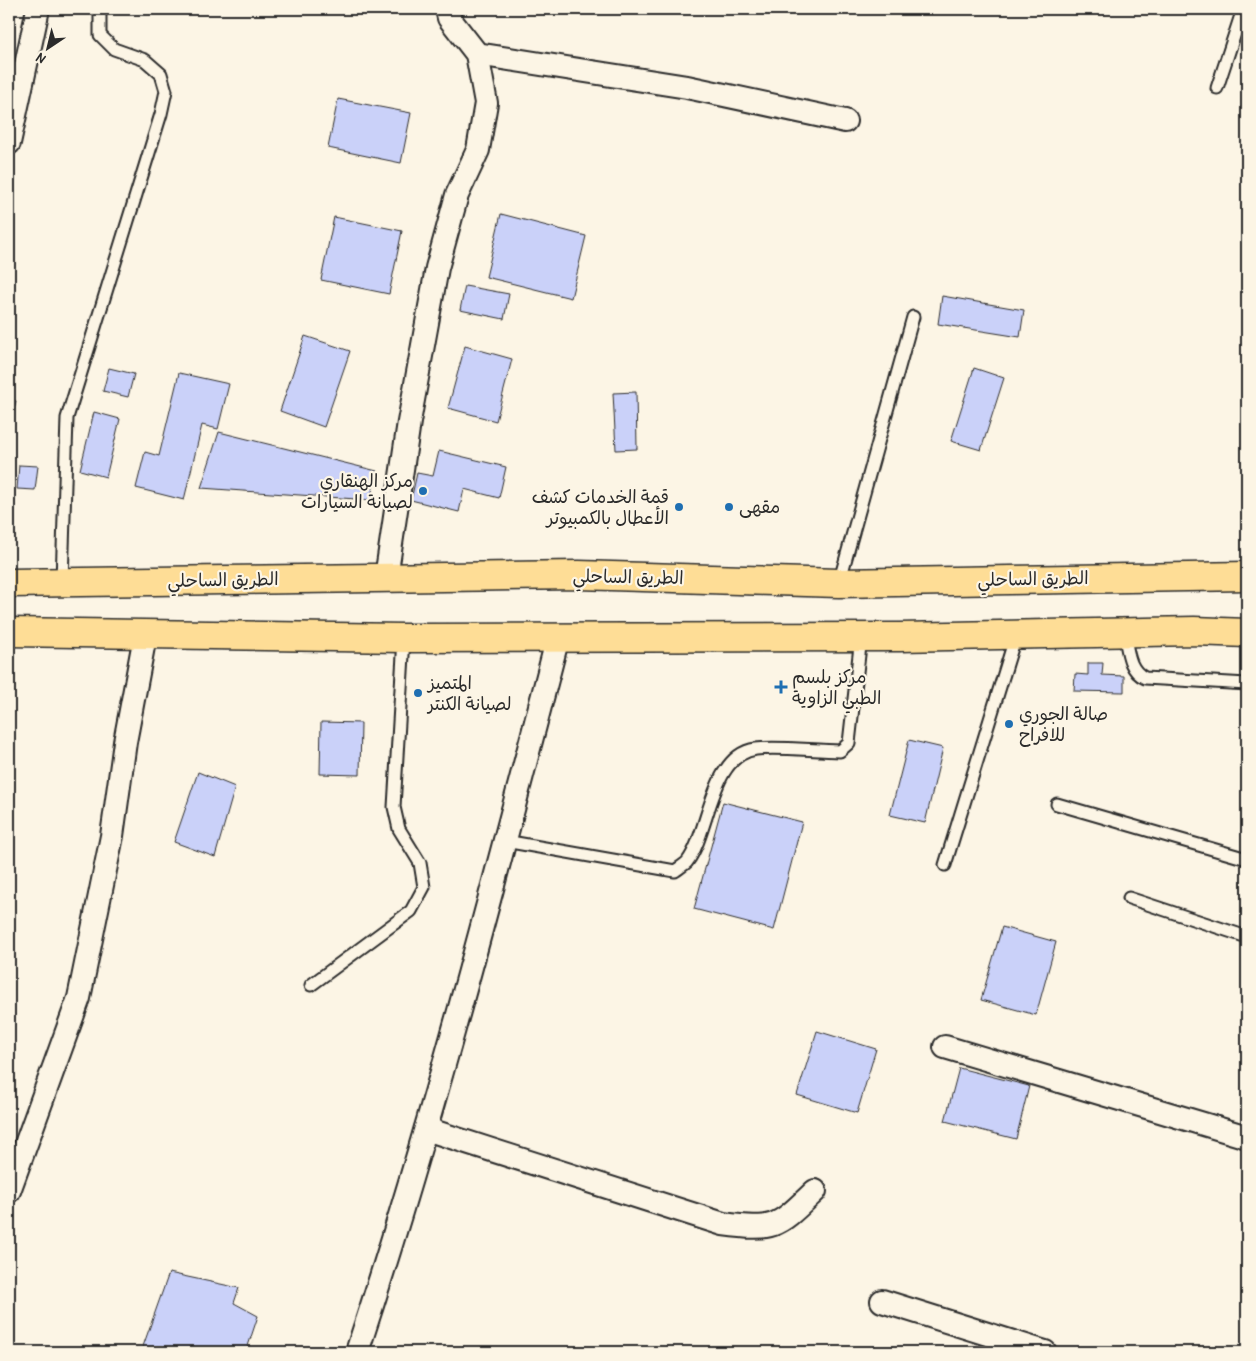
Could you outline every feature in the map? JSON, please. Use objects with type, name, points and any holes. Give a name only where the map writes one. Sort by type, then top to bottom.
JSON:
[{"type":"highway","name":"الطريق الساحلي","points":[[9,583],[579,575],[839,583],[1247,576]]},
{"type":"highway","points":[[9,632],[145,636],[404,638],[558,636],[861,637],[1247,633]]},
{"type":"street","points":[[10,133],[38,9]]},
{"type":"street","points":[[386,578],[407,430],[437,268],[457,195],[478,150],[486,103],[477,54],[449,18],[447,9]]},
{"type":"street","points":[[477,54],[687,87],[845,121]]},
{"type":"street","points":[[9,1191],[79,998],[112,836],[125,742],[145,636]]},
{"type":"street","points":[[357,1352],[426,1128],[505,841],[558,636]]},
{"type":"street","points":[[945,1047],[1247,1137]]},
{"type":"street","points":[[426,1128],[722,1224],[749,1228],[770,1227],[788,1216],[815,1191]]},
{"type":"street","points":[[882,1301],[1046,1352]]},
{"type":"lane","points":[[62,582],[67,418],[161,114],[166,92],[161,74],[145,60],[114,49],[100,35],[100,9]]},
{"type":"lane","points":[[1218,88],[1243,9]]},
{"type":"lane","points":[[839,583],[913,317]]},
{"type":"lane","points":[[1124,633],[1132,668],[1137,674],[1145,678],[1247,684]]},
{"type":"lane","points":[[945,865],[1016,635]]},
{"type":"lane","points":[[505,841],[675,871],[686,862],[694,848],[715,792],[730,761],[754,748],[840,751],[845,749],[849,743],[861,637]]},
{"type":"lane","points":[[311,985],[411,911],[424,886],[420,863],[399,829],[394,807],[404,638]]},
{"type":"lane","points":[[1057,804],[1247,859]]},
{"type":"lane","points":[[1129,898],[1247,937]]},
{"type":"building","points":[[338,99],[411,113],[401,163],[328,148]]},
{"type":"building","points":[[501,214],[586,236],[571,298],[486,277]]},
{"type":"building","points":[[334,217],[402,231],[389,294],[321,280]]},
{"type":"building","points":[[465,286],[509,294],[504,319],[460,310]]},
{"type":"building","points":[[942,296],[1024,310],[1020,337],[938,324]]},
{"type":"building","points":[[305,336],[350,351],[324,427],[280,411]]},
{"type":"building","points":[[465,346],[512,359],[496,421],[448,408]]},
{"type":"building","points":[[109,368],[134,374],[128,397],[103,391]]},
{"type":"building","points":[[974,368],[1004,378],[981,450],[951,441]]},
{"type":"building","points":[[179,373],[229,384],[218,429],[202,425],[184,500],[136,488],[145,452],[159,456]]},
{"type":"building","points":[[636,392],[637,449],[616,450],[613,393]]},
{"type":"building","points":[[9,399],[16,401],[9,428]]},
{"type":"building","points":[[94,412],[120,419],[106,477],[80,470]]},
{"type":"building","points":[[219,432],[377,471],[370,500],[201,488]]},
{"type":"building","points":[[439,451],[506,467],[499,498],[464,489],[459,512],[411,500],[417,473],[433,476]]},
{"type":"building","points":[[19,465],[38,466],[35,490],[17,489]]},
{"type":"building","points":[[1088,663],[1103,663],[1102,675],[1124,676],[1124,692],[1074,691],[1075,674],[1088,675]]},
{"type":"building","points":[[321,722],[361,723],[360,775],[320,774]]},
{"type":"building","points":[[909,740],[943,748],[925,823],[890,815]]},
{"type":"building","points":[[198,772],[235,787],[215,857],[174,842]]},
{"type":"building","points":[[723,802],[802,822],[774,930],[694,909]]},
{"type":"building","points":[[1002,927],[1056,942],[1036,1015],[981,1000]]},
{"type":"building","points":[[817,1031],[876,1049],[857,1113],[797,1095]]},
{"type":"building","points":[[959,1068],[1029,1086],[1016,1139],[945,1121]]},
{"type":"building","points":[[169,1273],[239,1288],[234,1303],[258,1316],[246,1352],[141,1352]]},
{"type":"place","name":"مركز الهنقاري لصيانة السيارات","points":[[423,491]]},
{"type":"place","name":"قمة الخدمات كشف الأعطال بالكمبيوتر","points":[[679,507]]},
{"type":"place","name":"مقهى","points":[[729,507]]},
{"type":"place","name":"مركز بلسم الطبي الزاوية","points":[[781,687]]},
{"type":"place","name":"المتميز لصيانة الكنتر","points":[[418,693]]},
{"type":"place","name":"صالة الجوري للافراح","points":[[1009,724]]}]
